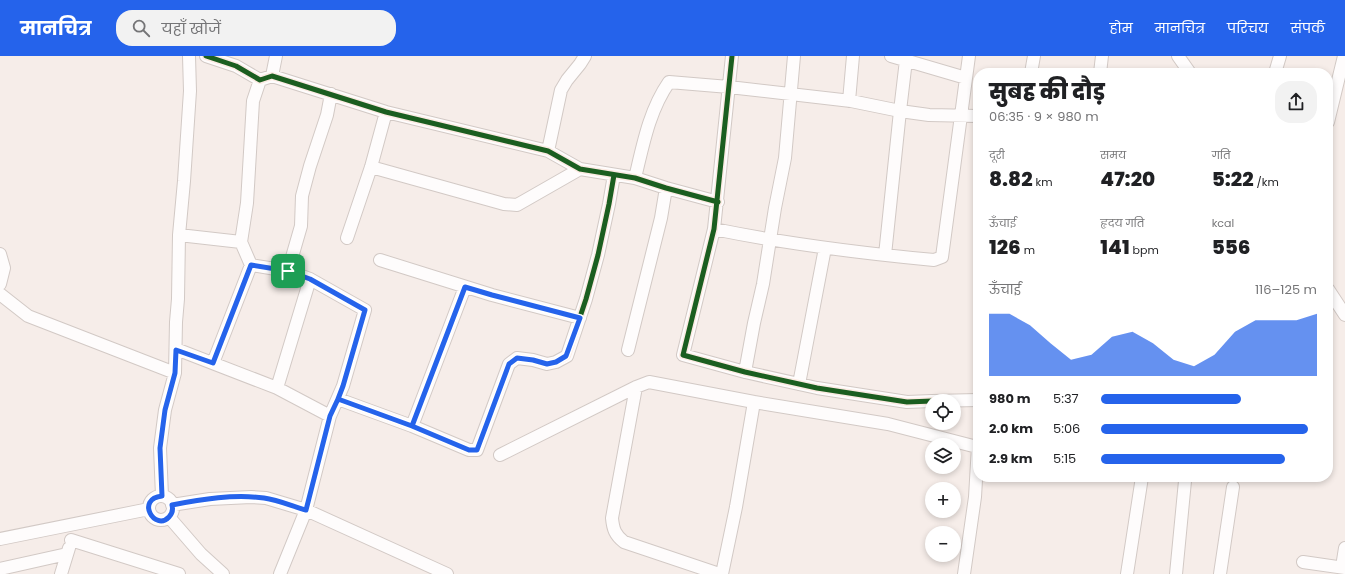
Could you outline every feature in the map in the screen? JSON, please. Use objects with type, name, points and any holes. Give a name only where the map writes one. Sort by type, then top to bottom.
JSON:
[{"type":"street","points":[[162,496],[160,448],[165,410],[175,373],[179,235],[190,91],[189,56]]},
{"type":"street","points":[[206,56],[236,66],[260,80],[272,76],[386,112],[548,151],[580,169],[635,178],[718,202]]},
{"type":"street","points":[[272,76],[276,56]]},
{"type":"street","points":[[548,151],[561,90],[584,56]]},
{"type":"street","points":[[732,56],[714,229],[683,355],[745,372],[799,384],[907,402],[925,401]]},
{"type":"street","points":[[745,372],[763,284],[775,208],[785,158],[794,56]]},
{"type":"street","points":[[850,101],[853,56]]},
{"type":"street","points":[[891,56],[966,78]]},
{"type":"street","points":[[714,229],[771,240],[885,256],[934,260],[942,257],[969,56]]},
{"type":"street","points":[[1032,68],[1034,56]]},
{"type":"street","points":[[1101,68],[1102,56]]},
{"type":"street","points":[[1178,56],[1186,68]]},
{"type":"street","points":[[1276,68],[1280,56]]},
{"type":"street","points":[[1333,86],[1344,56]]},
{"type":"street","points":[[885,256],[906,60]]},
{"type":"street","points":[[213,363],[251,265],[241,242],[247,203],[253,101],[260,80]]},
{"type":"street","points":[[635,178],[647,128],[660,95],[668,82],[729,87],[850,101],[929,115],[973,116]]},
{"type":"street","points":[[288,271],[301,226],[302,196],[316,146],[327,116],[331,94]]},
{"type":"street","points":[[346,238],[371,167],[386,112]]},
{"type":"street","points":[[371,167],[504,204],[517,205],[580,169]]},
{"type":"street","points":[[338,399],[412,426],[469,450],[477,450],[509,364],[517,358],[547,364],[556,362],[566,356],[580,318],[598,256],[614,175]]},
{"type":"street","points":[[628,350],[661,218],[666,188]]},
{"type":"street","points":[[179,235],[241,242]]},
{"type":"street","points":[[799,384],[826,248]]},
{"type":"street","points":[[0,254],[4,268],[0,284]]},
{"type":"street","points":[[380,260],[492,295],[580,318]]},
{"type":"street","points":[[251,265],[288,271],[310,279],[365,310],[343,386],[330,416],[306,510],[280,574]]},
{"type":"street","points":[[277,388],[310,279]]},
{"type":"street","points":[[412,426],[465,287]]},
{"type":"street","points":[[0,294],[28,316],[175,373]]},
{"type":"street","points":[[1333,297],[1345,315]]},
{"type":"street","points":[[176,350],[277,388],[330,416]]},
{"type":"street","points":[[500,456],[636,387],[649,382],[754,402],[888,424],[973,445]]},
{"type":"street","points":[[636,387],[612,512],[613,528],[616,536],[624,542],[719,574]]},
{"type":"street","points":[[961,400],[973,400]]},
{"type":"street","points":[[722,574],[736,507],[754,402]]},
{"type":"street","points":[[964,574],[976,482]]},
{"type":"street","points":[[1127,574],[1141,482]]},
{"type":"street","points":[[1176,574],[1185,482]]},
{"type":"street","points":[[1220,574],[1233,488]]},
{"type":"street","points":[[162,496],[169,499],[172,505],[173,512],[166,520],[158,520],[151,516],[148,509],[152,500],[162,496]]},
{"type":"street","points":[[172,505],[210,499],[251,497],[266,498],[306,510],[447,574]]},
{"type":"street","points":[[0,539],[148,509]]},
{"type":"street","points":[[169,517],[201,554],[221,573]]},
{"type":"street","points":[[60,574],[77,523]]},
{"type":"street","points":[[72,540],[179,574]]},
{"type":"street","points":[[1303,562],[1343,567],[1345,548]]},
{"type":"street","points":[[0,569],[67,554]]},
{"type":"cycle path","points":[[206,56],[236,66],[260,80],[272,76],[386,112],[548,151],[580,169],[635,178],[718,202]]},
{"type":"cycle path","points":[[732,56],[714,229],[683,355],[745,372],[817,388],[907,402],[925,401]]},
{"type":"cycle path","points":[[338,399],[412,426],[469,450],[477,450],[509,364],[517,358],[547,364],[556,362],[567,356],[586,299],[598,255],[614,175]]},
{"type":"route","points":[[288,271],[251,265],[213,363],[176,350],[175,373],[165,410],[160,448],[162,496],[152,500],[148,509],[149,513],[154,519],[162,521],[166,520],[173,512],[172,505],[210,499],[251,497],[266,498],[306,510],[330,416],[338,399],[412,426],[469,450],[477,450],[509,364],[517,358],[547,364],[556,362],[566,356],[580,318],[465,287],[412,426],[375,413],[338,399],[365,310],[310,279],[288,271]]}]
